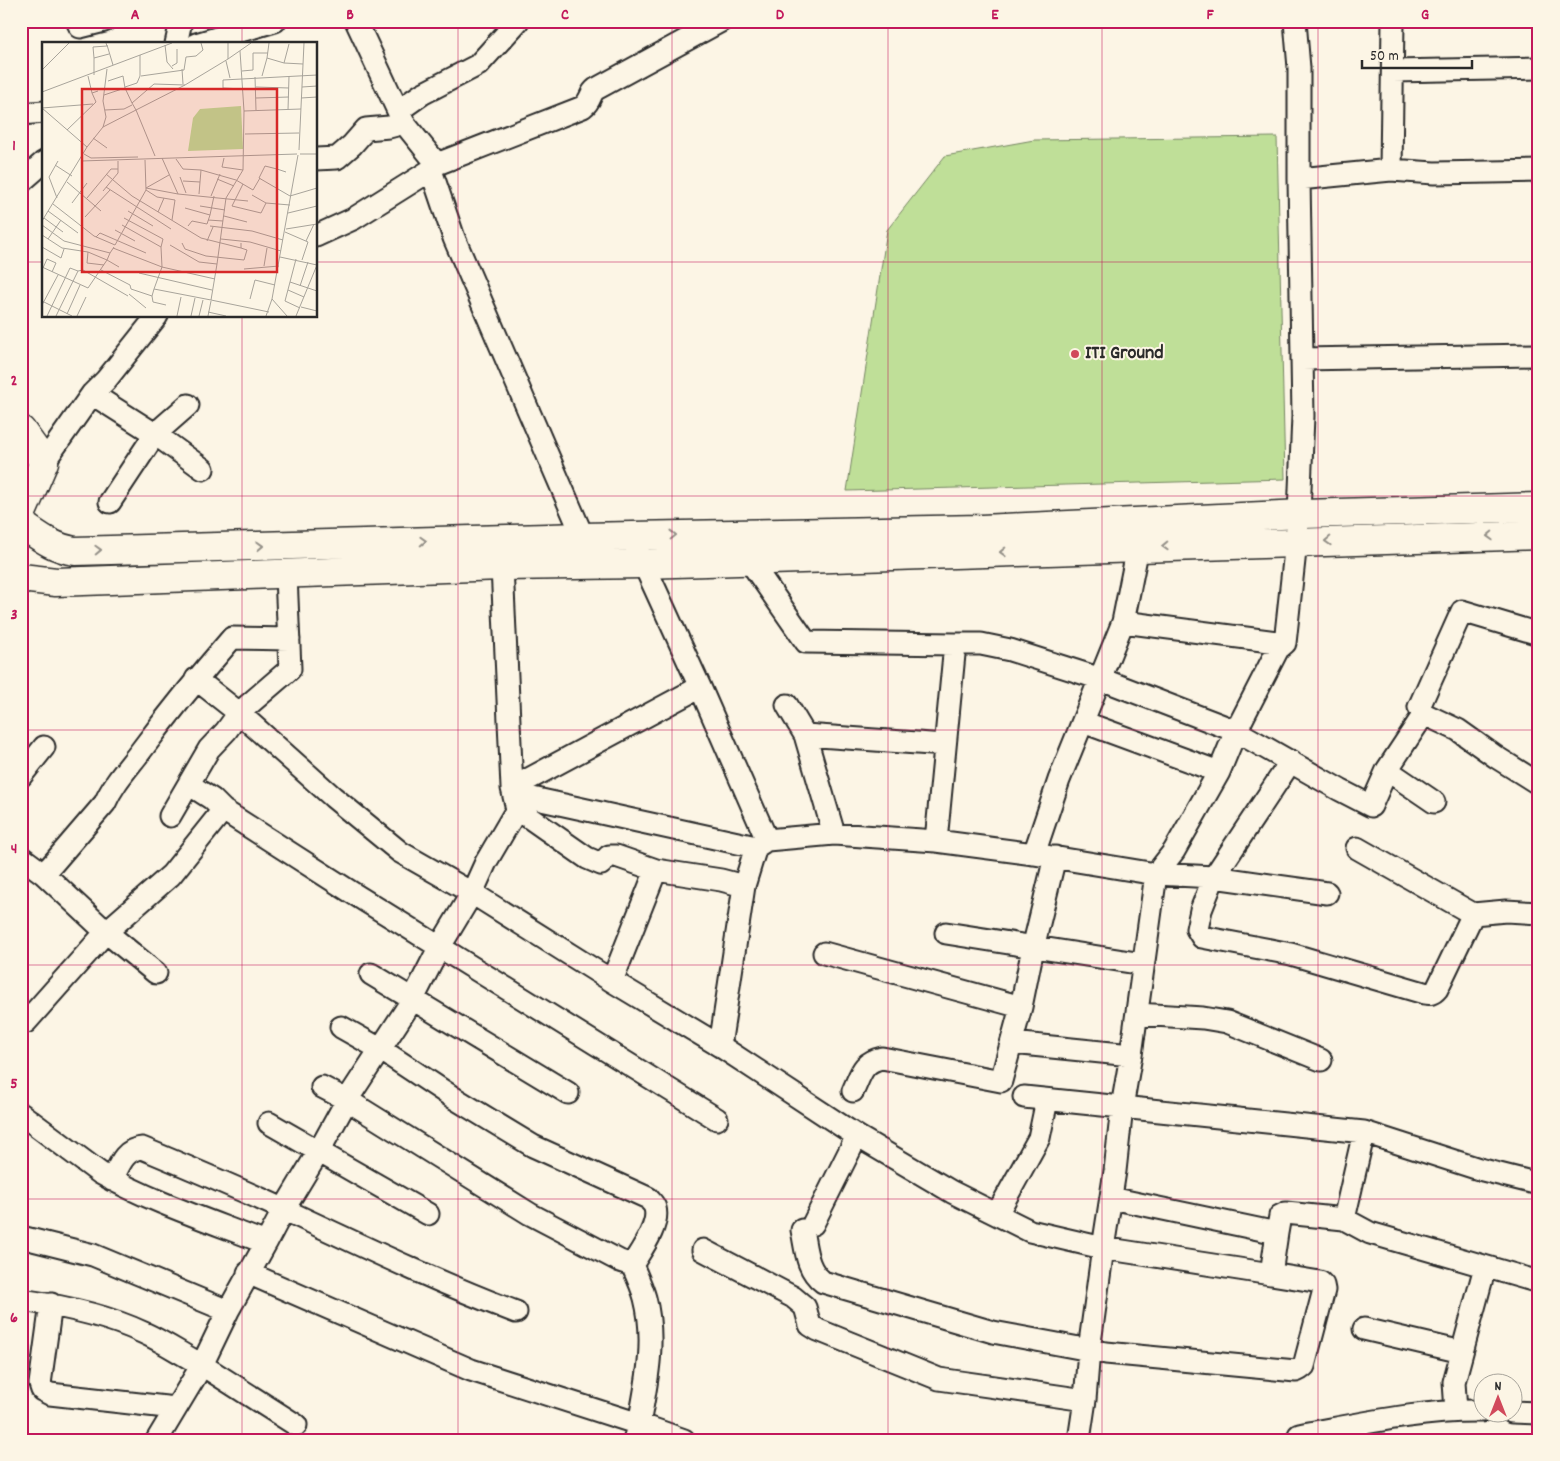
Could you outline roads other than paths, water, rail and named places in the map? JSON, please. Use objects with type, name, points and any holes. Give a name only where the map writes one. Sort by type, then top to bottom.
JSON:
[{"type":"main road","points":[[21,430],[44,462],[21,515]]},
{"type":"main road","points":[[21,524],[62,549],[75,551],[583,537],[981,529],[1299,514],[1539,507]]},
{"type":"main road","points":[[21,578],[56,582],[502,566],[644,564],[1539,534]]},
{"type":"main road","points":[[56,582],[62,549]]},
{"type":"street","points":[[82,31],[104,21]]},
{"type":"street","points":[[176,42],[181,21]]},
{"type":"street","points":[[203,42],[274,21]]},
{"type":"street","points":[[356,21],[401,117],[434,167],[454,238],[583,537]]},
{"type":"street","points":[[318,159],[337,158],[366,129],[389,127],[422,94],[478,65],[518,21]]},
{"type":"street","points":[[318,235],[353,219],[434,167],[583,106],[589,102],[593,91],[596,89],[721,21]]},
{"type":"street","points":[[1079,1440],[1102,1248],[1115,1171],[1122,1107],[1156,874],[1174,851],[1219,772],[1236,731],[1278,650],[1285,643],[1299,514],[1304,416],[1299,179],[1299,68],[1294,21]]},
{"type":"street","points":[[1391,170],[1393,21]]},
{"type":"street","points":[[1393,71],[1539,68]]},
{"type":"street","points":[[21,114],[42,112]]},
{"type":"street","points":[[21,182],[42,164]]},
{"type":"street","points":[[1299,179],[1391,170],[1434,172],[1539,171]]},
{"type":"street","points":[[44,462],[92,394],[106,380],[155,318]]},
{"type":"street","points":[[1302,358],[1539,355]]},
{"type":"street","points":[[92,394],[155,434],[203,469]]},
{"type":"street","points":[[110,502],[155,434],[188,405]]},
{"type":"street","points":[[631,536],[700,687],[761,844],[744,886],[720,1046]]},
{"type":"street","points":[[1034,854],[1059,780],[1123,622],[1138,547]]},
{"type":"street","points":[[749,560],[806,642],[955,644],[997,647],[1101,679],[1236,731],[1371,806],[1387,770],[1424,714]]},
{"type":"street","points":[[157,1440],[202,1365],[228,1311],[284,1209],[347,1100],[413,999],[472,893],[514,797],[502,566]]},
{"type":"street","points":[[170,816],[190,785],[209,749],[226,731],[239,713],[290,670],[286,574]]},
{"type":"street","points":[[1539,634],[1462,611],[1419,708],[1424,714],[1458,730],[1539,784]]},
{"type":"street","points":[[1123,622],[1285,643]]},
{"type":"street","points":[[44,874],[105,803],[110,792],[196,679],[232,638],[289,639]]},
{"type":"street","points":[[936,841],[955,644]]},
{"type":"street","points":[[196,679],[239,713],[326,791],[400,852],[472,893],[720,1046],[857,1136],[952,1192],[1030,1231],[1102,1248],[1320,1282],[1324,1285],[1324,1290],[1304,1366],[1296,1371],[1106,1353],[993,1332],[823,1282],[814,1275],[808,1261],[808,1227],[857,1136]]},
{"type":"street","points":[[514,797],[700,687]]},
{"type":"street","points":[[787,704],[806,735],[834,834]]},
{"type":"street","points":[[1083,722],[1219,772]]},
{"type":"street","points":[[806,735],[945,745]]},
{"type":"street","points":[[21,776],[44,747]]},
{"type":"street","points":[[1291,761],[1214,877],[1201,910],[1197,929],[1202,937],[1291,954],[1424,993],[1434,992],[1437,989],[1473,914]]},
{"type":"street","points":[[1387,770],[1434,802]]},
{"type":"street","points":[[190,785],[212,798],[223,810],[440,948],[717,1119]]},
{"type":"street","points":[[514,797],[761,844],[834,834],[936,841],[1055,857],[1156,874],[1214,877],[1327,893]]},
{"type":"street","points":[[514,797],[587,858],[601,864],[609,856],[616,856],[656,870],[721,880],[744,886]]},
{"type":"street","points":[[26,1022],[106,932],[171,875],[223,810]]},
{"type":"street","points":[[1357,848],[1473,914],[1506,911],[1539,914]]},
{"type":"street","points":[[21,857],[44,874],[106,932],[156,973]]},
{"type":"street","points":[[853,1091],[864,1067],[871,1060],[882,1058],[1001,1081],[1021,1007],[1055,857]]},
{"type":"street","points":[[612,981],[656,870]]},
{"type":"street","points":[[946,933],[1143,964]]},
{"type":"street","points":[[824,953],[1021,1007]]},
{"type":"street","points":[[371,974],[568,1093]]},
{"type":"street","points":[[1137,1014],[1203,1018],[1227,1022],[1321,1060]]},
{"type":"street","points":[[341,1027],[380,1049],[532,1146],[648,1198],[654,1205],[656,1218],[654,1226],[632,1265]]},
{"type":"street","points":[[1012,1044],[1131,1055]]},
{"type":"street","points":[[322,1087],[347,1100],[530,1214],[620,1261],[632,1265],[645,1297],[651,1330],[649,1377],[636,1432]]},
{"type":"street","points":[[1024,1097],[1364,1132],[1479,1169],[1539,1184]]},
{"type":"street","points":[[997,1214],[1039,1138],[1047,1100]]},
{"type":"street","points":[[21,1114],[100,1174],[153,1199],[266,1243]]},
{"type":"street","points":[[269,1123],[428,1214]]},
{"type":"street","points":[[1344,1219],[1364,1132]]},
{"type":"street","points":[[112,1180],[127,1153],[135,1148],[142,1148],[284,1209],[438,1281],[516,1312]]},
{"type":"street","points":[[1111,1198],[1277,1233]]},
{"type":"street","points":[[1271,1274],[1280,1216],[1286,1213],[1344,1219],[1370,1233],[1539,1282]]},
{"type":"street","points":[[21,1237],[92,1255],[228,1311]]},
{"type":"street","points":[[703,1250],[793,1297],[804,1307],[810,1325],[818,1330],[939,1379],[1085,1400]]},
{"type":"street","points":[[1456,1411],[1454,1382],[1485,1267]]},
{"type":"street","points":[[248,1273],[471,1370],[636,1432],[684,1440]]},
{"type":"street","points":[[21,1300],[50,1304],[112,1320],[145,1333],[202,1365],[296,1426]]},
{"type":"street","points":[[50,1304],[40,1384],[42,1390],[50,1394],[175,1408]]},
{"type":"street","points":[[1364,1329],[1462,1352]]},
{"type":"street","points":[[1299,1436],[1399,1417],[1456,1411],[1472,1412]]},
{"type":"street","points":[[1522,1412],[1539,1413]]},
{"type":"place","name":"ITI Ground","points":[[1075,354]]}]
